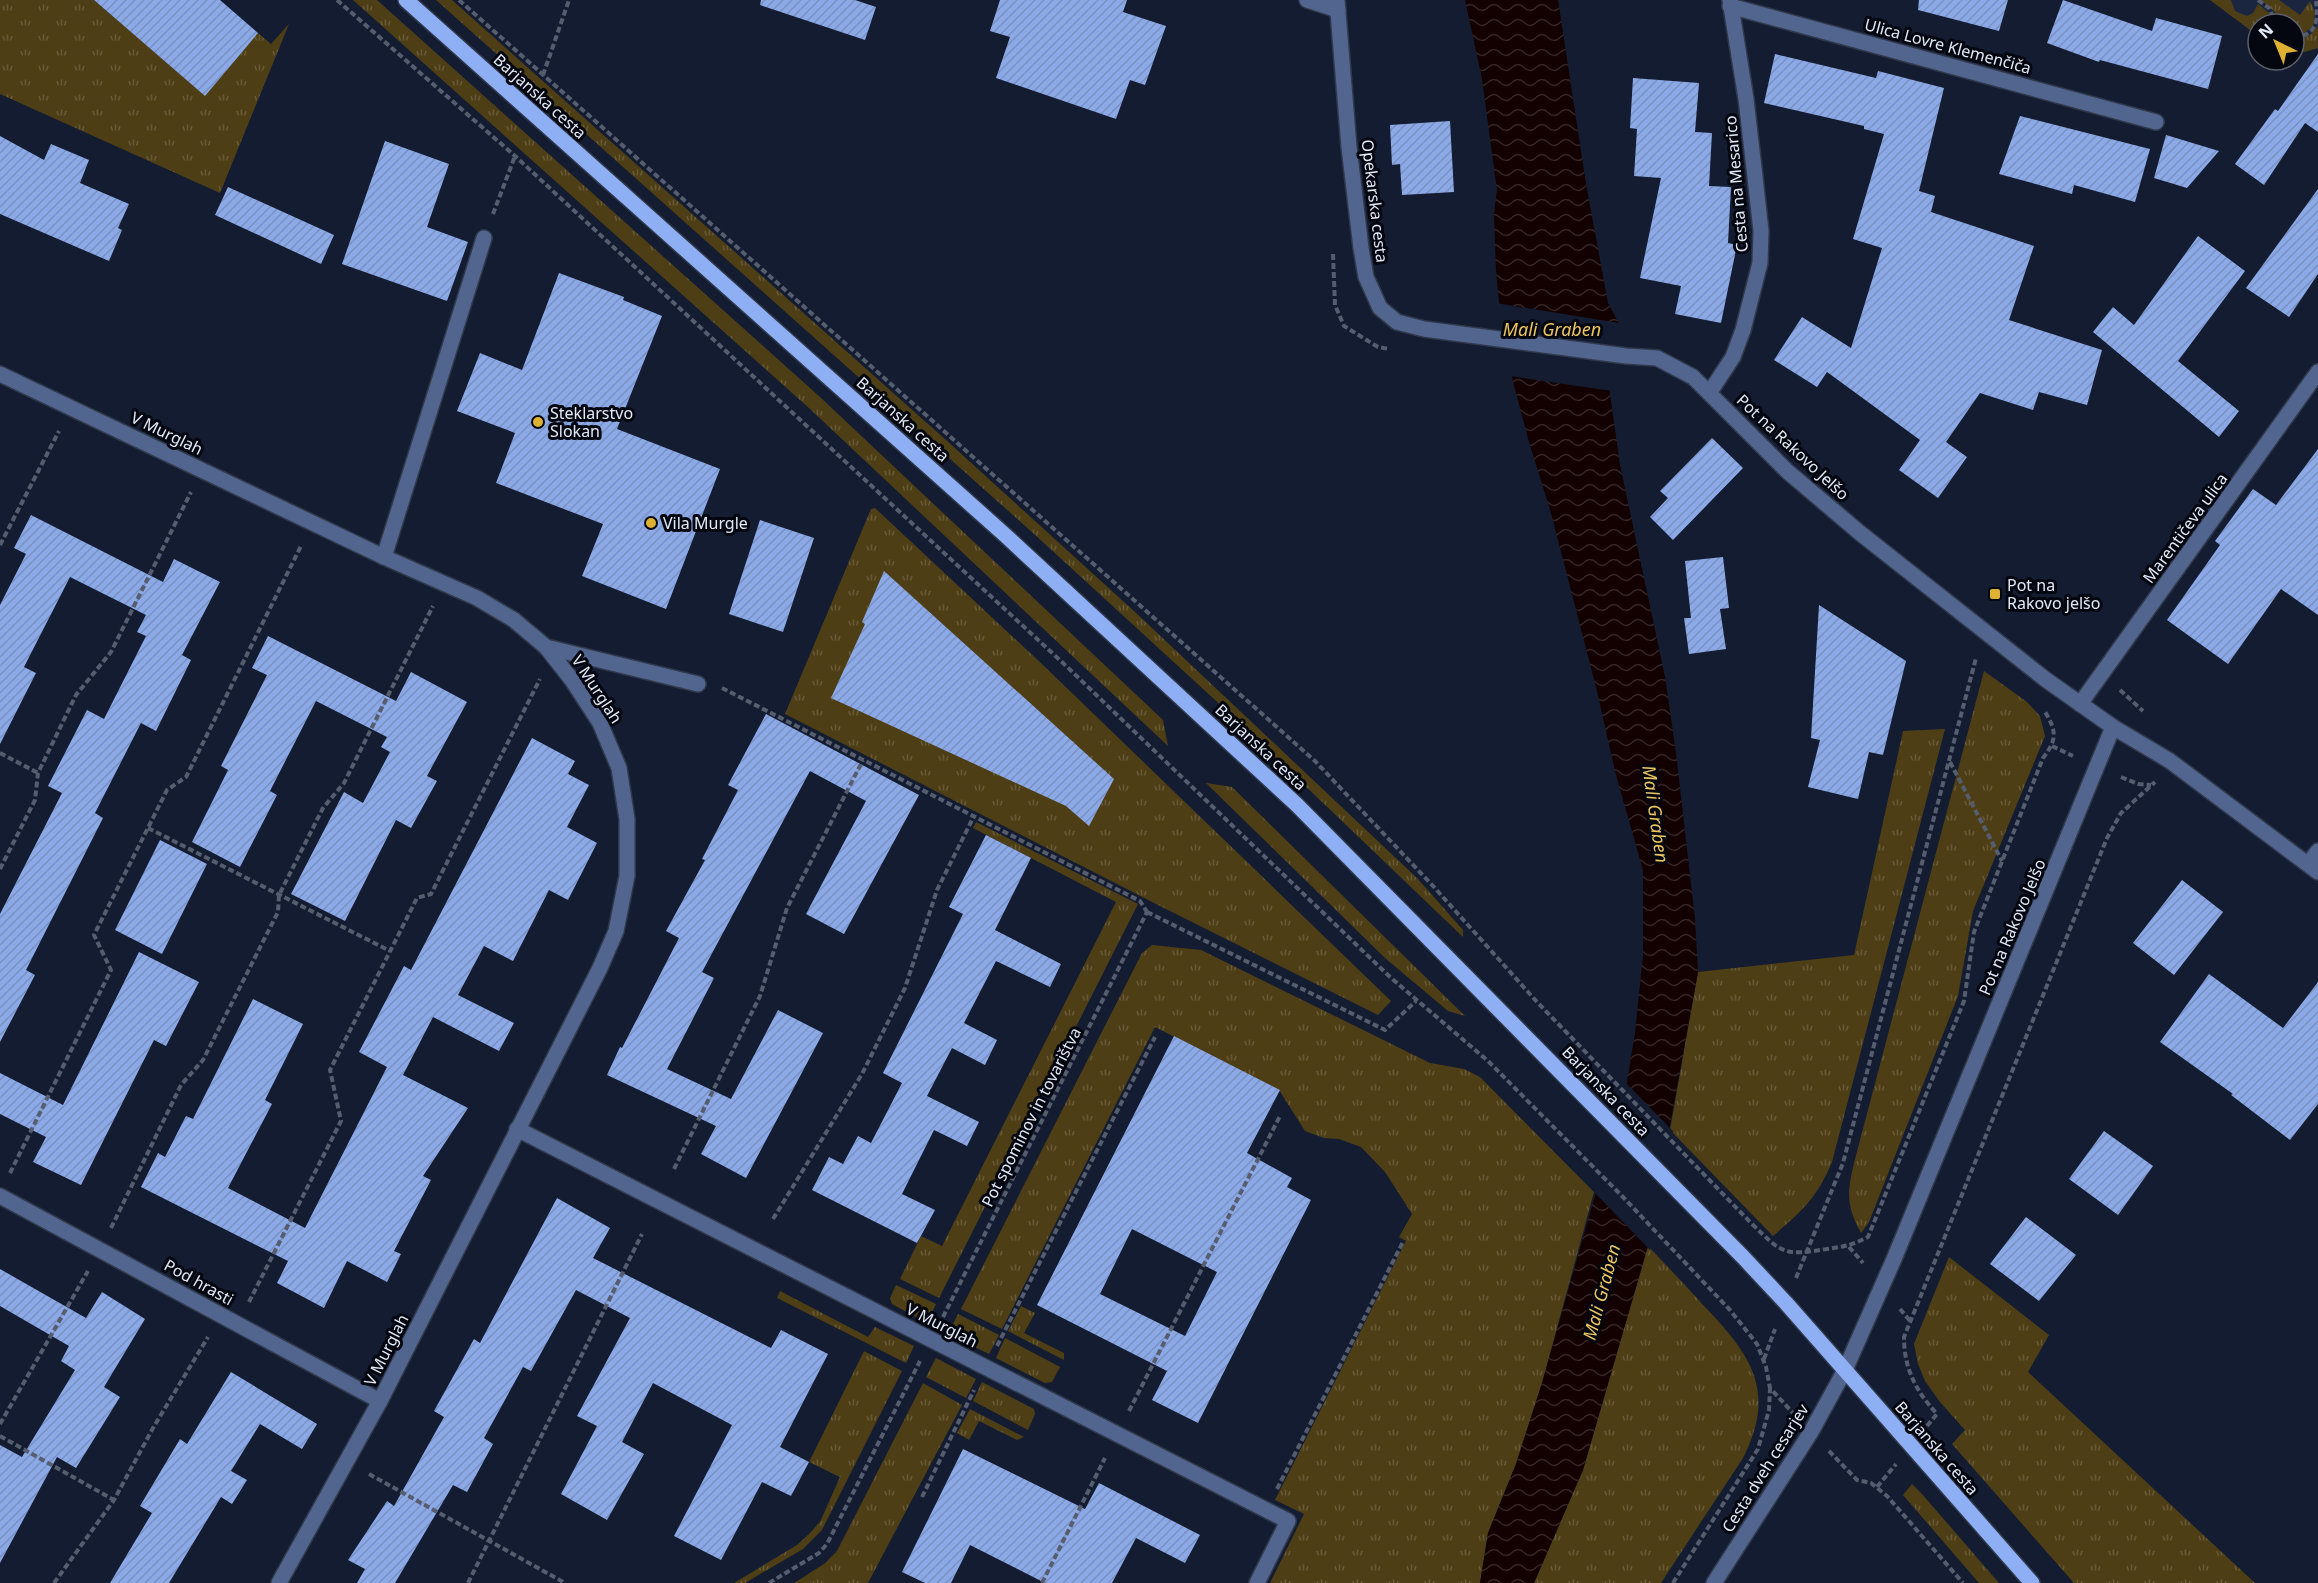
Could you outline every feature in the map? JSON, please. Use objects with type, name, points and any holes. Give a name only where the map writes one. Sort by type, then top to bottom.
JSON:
[{"type":"main road","name":"Barjanska cesta","points":[[406,0],[879,421],[1119,639],[1297,805],[1743,1257],[2031,1583]]},
{"type":"street","points":[[1307,0],[1338,5]]},
{"type":"street","name":"Ulica Lovre Klemenčiča","points":[[1730,3],[2156,122]]},
{"type":"street","name":"Cesta na Mesarico","points":[[1710,392],[1733,357],[1743,330],[1760,263],[1761,231],[1749,122],[1730,3]]},
{"type":"street","name":"Opekarska cesta","points":[[1338,5],[1349,147],[1361,248],[1366,278],[1380,308],[1398,322],[1424,329],[1626,356],[1657,358],[1693,377],[1710,392]]},
{"type":"street","points":[[384,557],[484,238]]},
{"type":"street","name":"Marentičeva ulica","points":[[2080,704],[2318,372]]},
{"type":"street","name":"V Murglah","points":[[0,374],[384,557],[477,598],[514,620],[551,653],[600,723],[619,768],[627,819],[627,876],[616,931],[600,968],[380,1401],[279,1583]]},
{"type":"street","name":"Pot na Rakovo Jelšo","points":[[1710,392],[1787,471],[1860,533],[2080,704]]},
{"type":"street","points":[[551,653],[698,684]]},
{"type":"street","points":[[2080,704],[2170,761],[2313,868],[2318,851]]},
{"type":"street","name":"Pot na Rakovo Jelšo","points":[[1845,1370],[1899,1248],[2113,727]]},
{"type":"street","name":"V Murglah","points":[[517,1129],[1288,1521],[1257,1583]]},
{"type":"street","name":"Pod hrasti","points":[[3,1189],[100,1249],[380,1401]]},
{"type":"street","name":"Cesta dveh cesarjev","points":[[1714,1583],[1811,1432],[1845,1370]]},
{"type":"path","points":[[337,0],[515,156],[1063,663],[1416,1001],[1461,1037],[1516,1088],[1730,1310],[1757,1344],[1764,1359],[1770,1388],[1786,1405]]},
{"type":"path","name":"Barjanska cesta","points":[[459,0],[1315,761],[1433,886],[1537,1002],[1752,1223],[1787,1252],[1806,1254],[1849,1247]]},
{"type":"path","points":[[543,75],[569,0]]},
{"type":"path","points":[[2258,0],[2271,12]]},
{"type":"path","points":[[2306,34],[2313,29],[2318,20],[2316,0]]},
{"type":"path","points":[[484,238],[515,156]]},
{"type":"path","points":[[0,545],[70,407]]},
{"type":"path","points":[[0,869],[34,800],[38,773],[76,695],[111,652],[202,470]]},
{"type":"path","points":[[3,1189],[111,970],[94,935],[167,790],[186,777],[313,522]]},
{"type":"path","points":[[0,1424],[100,1249],[180,1085],[203,1060],[273,923],[278,912],[279,896],[323,808],[344,783],[444,584]]},
{"type":"path","points":[[238,1324],[341,1120],[330,1070],[417,898],[431,894],[551,653]]},
{"type":"path","points":[[1806,1254],[1843,1163],[1977,654]]},
{"type":"path","points":[[2102,674],[2150,717]]},
{"type":"path","points":[[698,684],[722,688],[1140,901],[1147,912],[1385,1030],[1416,1001]]},
{"type":"path","name":"Pot na Rakovo Jelšo","points":[[1849,1247],[1868,1237],[1964,1001],[1974,932],[2043,758],[2052,746],[2055,737],[2043,710]]},
{"type":"path","points":[[0,753],[38,773]]},
{"type":"path","points":[[674,1169],[760,996],[787,908],[863,760]]},
{"type":"path","points":[[1949,761],[2002,862]]},
{"type":"path","name":"Barjanska cesta","points":[[1930,1422],[1937,1414],[1920,1395],[1906,1361],[1904,1337],[2110,832],[2128,805],[2152,785]]},
{"type":"path","points":[[773,1219],[862,1074],[878,1042],[904,988],[937,890],[974,816]]},
{"type":"path","points":[[148,828],[390,951]]},
{"type":"path","name":"Pot spominov in tovarištva","points":[[769,1583],[819,1552],[827,1544],[1147,912]]},
{"type":"path","points":[[922,1497],[1155,1037]]},
{"type":"path","points":[[1042,1583],[1280,1116]]},
{"type":"path","points":[[468,1583],[642,1234]]},
{"type":"path","points":[[1266,1510],[1402,1242]]},
{"type":"path","points":[[54,1583],[114,1500],[153,1428],[221,1315]]},
{"type":"path","name":"Cesta dveh cesarjev","points":[[1673,1583],[1758,1449],[1769,1410],[1770,1388]]},
{"type":"path","points":[[0,1436],[114,1500]]},
{"type":"path","points":[[1836,1459],[1857,1480],[1877,1487],[1894,1503],[1964,1583]]},
{"type":"path","points":[[1877,1487],[1893,1468]]},
{"type":"path","points":[[368,1473],[565,1583]]},
{"type":"shaded area","points":[[2210,0],[2318,0],[2318,48],[2306,51],[2306,12],[2246,12],[2246,27]]},
{"type":"green space","points":[[0,0],[94,0],[205,95],[258,33],[271,44],[289,24],[220,193],[0,94]]},
{"type":"green space","points":[[353,0],[377,0],[820,397],[1163,720],[1168,746],[810,409]]},
{"type":"green space","points":[[436,0],[452,0],[946,440],[1135,612],[1417,878],[1463,930],[1463,937],[1226,710],[1033,533]]},
{"type":"green space","points":[[2210,0],[2231,0],[2235,11],[2246,16],[2246,27]]},
{"type":"green space","points":[[2261,0],[2279,0],[2296,12],[2274,12]]},
{"type":"green space","points":[[2310,1],[2315,12],[2313,26],[2306,32],[2306,12],[2302,12]]},
{"type":"green space","points":[[2258,4],[2268,12],[2254,12]]},
{"type":"green space","points":[[2318,26],[2318,48],[2306,52],[2306,36]]},
{"type":"green space","points":[[875,508],[1044,666],[1391,1001],[1378,1015],[785,714],[871,509]]},
{"type":"green space","points":[[1984,671],[2027,702],[2040,716],[2045,736],[1973,911],[1958,996],[1869,1222],[1861,1233],[1850,1206],[1849,1191],[1852,1173]]},
{"type":"green space","points":[[1945,729],[1832,1162],[1821,1185],[1808,1203],[1773,1236],[1670,1130],[1698,972],[1854,955],[1903,731]]},
{"type":"green space","points":[[1206,783],[1232,787],[1465,1016],[1448,1011],[1385,958]]},
{"type":"green space","points":[[976,822],[1138,904],[939,1298],[900,1279],[921,1236],[942,1246],[1116,902],[973,828]]},
{"type":"green space","points":[[1152,945],[1201,950],[1430,1063],[1464,1069],[1480,1077],[1594,1192],[1542,1383],[1516,1464],[1488,1533],[1480,1583],[1270,1583],[1304,1514],[1275,1500],[1406,1241],[1399,1237],[1412,1214],[1385,1172],[1361,1147],[1305,1131],[1279,1090],[1155,1027],[1002,1329],[961,1309],[1142,953]]},
{"type":"green space","points":[[1648,1246],[1735,1341],[1746,1358],[1754,1375],[1758,1393],[1758,1413],[1753,1434],[1743,1458],[1661,1583],[1534,1583],[1583,1470]]},
{"type":"green space","points":[[1949,1257],[2049,1335],[2028,1372],[2255,1583],[2074,1583],[1952,1444],[1965,1430],[1925,1381],[1918,1364],[1914,1344]]},
{"type":"green space","points":[[896,1285],[936,1304],[927,1323],[892,1304],[890,1298]]},
{"type":"green space","points":[[780,1291],[868,1337],[875,1327],[914,1346],[906,1363],[777,1298]]},
{"type":"green space","points":[[1021,1306],[1035,1313],[1024,1333],[1064,1353],[1064,1360],[1008,1331]]},
{"type":"green space","points":[[958,1314],[999,1335],[989,1354],[948,1334]]},
{"type":"green space","points":[[1005,1338],[1060,1367],[1052,1382],[1045,1383],[996,1358]]},
{"type":"green space","points":[[864,1351],[902,1371],[822,1530],[803,1549],[745,1583],[734,1583],[797,1545],[820,1522],[840,1477],[809,1462]]},
{"type":"green space","points":[[936,1358],[976,1379],[966,1398],[926,1377]]},
{"type":"green space","points":[[982,1382],[1034,1409],[1035,1414],[1028,1430],[973,1401]]},
{"type":"green space","points":[[923,1383],[962,1405],[868,1583],[794,1583],[824,1564],[837,1551]]},
{"type":"green space","points":[[970,1409],[1024,1437],[1017,1440],[979,1421],[969,1440],[957,1433]]},
{"type":"green space","points":[[1912,1484],[1999,1583],[1979,1583],[1903,1495]]},
{"type":"water","name":"Mali Graben","points":[[1465,0],[1558,0],[1586,184],[1608,303],[1619,323],[1600,322],[1620,465],[1665,677],[1695,919],[1698,972],[1648,1246],[1583,1470],[1534,1583],[1480,1583],[1488,1533],[1516,1464],[1542,1383],[1627,1082],[1643,956],[1643,870],[1616,775],[1551,513],[1513,382],[1496,271],[1494,213],[1497,190],[1482,79]]},
{"type":"pier","points":[[1496,303],[1619,323],[1619,326],[1603,325],[1612,391],[1509,376]]},
{"type":"pier","points":[[1624,1081],[1673,1131],[1650,1250],[1592,1190]]},
{"type":"building","points":[[94,0],[220,0],[258,33],[205,96]]},
{"type":"building","points":[[761,0],[855,0],[876,7],[865,40],[760,5]]},
{"type":"building","points":[[1000,0],[1127,0],[1123,12],[1166,26],[1145,85],[1130,80],[1116,119],[996,78],[1010,37],[990,31]]},
{"type":"building","points":[[1919,0],[2008,0],[1999,31],[1918,10]]},
{"type":"building","points":[[2063,0],[2152,31],[2156,18],[2222,36],[2208,89],[2100,60],[2099,62],[2047,43]]},
{"type":"building","points":[[1775,54],[1876,78],[1878,71],[1944,88],[1919,191],[1935,196],[1931,212],[2034,246],[2009,320],[2102,350],[2087,405],[2039,392],[2033,410],[1980,393],[1946,442],[1967,457],[1938,498],[1899,470],[1920,440],[1827,372],[1817,387],[1774,360],[1802,317],[1851,348],[1882,248],[1853,239],[1884,134],[1864,129],[1864,126],[1764,103]]},
{"type":"building","points":[[2318,54],[2318,132],[2305,123],[2264,185],[2235,164],[2275,109],[2278,111]]},
{"type":"building","points":[[1633,78],[1699,83],[1695,132],[1712,133],[1709,186],[1731,187],[1728,243],[1737,245],[1721,323],[1675,314],[1681,286],[1640,278],[1661,178],[1634,176],[1637,129],[1630,128]]},
{"type":"building","points":[[2020,116],[2150,149],[2135,202],[2074,185],[2072,194],[1999,174]]},
{"type":"building","points":[[1450,121],[1454,192],[1402,195],[1400,164],[1392,165],[1390,125]]},
{"type":"building","points":[[2166,135],[2219,151],[2187,188],[2154,178]]},
{"type":"building","points":[[0,136],[44,160],[51,144],[89,160],[80,183],[129,204],[118,228],[122,230],[109,261],[0,214]]},
{"type":"building","points":[[385,141],[449,164],[427,227],[468,242],[447,301],[342,264]]},
{"type":"building","points":[[228,187],[334,235],[321,264],[215,215]]},
{"type":"building","points":[[2318,189],[2318,274],[2289,317],[2246,288]]},
{"type":"building","points":[[2198,236],[2245,271],[2178,361],[2239,411],[2219,437],[2093,332],[2113,307],[2134,325]]},
{"type":"building","points":[[559,273],[624,297],[623,300],[662,316],[617,429],[720,469],[666,609],[582,576],[603,524],[496,483],[515,433],[457,411],[480,353],[522,370]]},
{"type":"building","points":[[1712,438],[1743,468],[1673,540],[1650,517],[1668,498],[1660,491]]},
{"type":"building","points":[[2318,449],[2318,615],[2281,589],[2228,664],[2167,620],[2220,545],[2215,541],[2253,489],[2276,505]]},
{"type":"building","points":[[31,515],[163,582],[174,559],[220,582],[182,655],[191,660],[156,731],[141,723],[95,813],[103,818],[26,970],[35,975],[0,1042],[0,914],[62,793],[48,786],[87,710],[104,719],[146,636],[137,632],[146,615],[70,577],[24,667],[36,673],[0,744],[0,605],[26,554],[14,548]]},
{"type":"building","points":[[760,520],[814,538],[783,632],[729,614]]},
{"type":"building","points":[[1723,557],[1729,608],[1720,609],[1726,649],[1689,654],[1684,618],[1691,618],[1685,561]]},
{"type":"building","points":[[884,571],[1114,779],[1089,826],[1066,806],[831,698],[865,624],[862,622]]},
{"type":"building","points":[[1819,605],[1906,661],[1883,755],[1869,752],[1858,799],[1808,787],[1820,740],[1811,738]]},
{"type":"building","points":[[268,636],[396,701],[411,672],[467,702],[427,776],[437,781],[411,828],[396,820],[345,921],[291,894],[344,792],[363,803],[390,752],[381,747],[387,737],[316,701],[270,791],[277,795],[240,867],[192,842],[228,770],[221,766],[267,675],[252,668]]},
{"type":"building","points":[[766,714],[919,795],[844,934],[806,914],[866,801],[810,771],[702,972],[714,978],[667,1069],[731,1099],[778,1010],[823,1033],[746,1178],[701,1154],[716,1126],[607,1075],[679,938],[666,931],[705,860],[702,859],[738,790],[728,785]]},
{"type":"building","points":[[532,738],[575,761],[568,774],[589,785],[567,827],[597,843],[568,900],[549,890],[513,961],[484,946],[458,995],[514,1023],[499,1051],[433,1017],[403,1075],[468,1108],[423,1176],[431,1180],[394,1251],[401,1254],[387,1282],[347,1261],[324,1308],[277,1283],[288,1261],[141,1187],[158,1153],[165,1157],[186,1116],[193,1119],[253,999],[303,1024],[265,1100],[272,1104],[228,1188],[305,1228],[387,1067],[359,1052],[404,966],[411,970]]},
{"type":"building","points":[[986,835],[1031,858],[995,930],[1061,964],[1050,987],[996,961],[964,1023],[997,1040],[985,1065],[952,1048],[927,1096],[979,1122],[967,1146],[934,1130],[902,1194],[935,1210],[917,1243],[812,1190],[829,1157],[843,1164],[858,1136],[871,1143],[902,1083],[883,1073],[963,914],[949,907]]},
{"type":"building","points":[[160,840],[207,864],[162,954],[115,930]]},
{"type":"building","points":[[2182,880],[2223,912],[2174,975],[2133,943]]},
{"type":"building","points":[[139,952],[199,982],[166,1046],[154,1040],[81,1185],[33,1162],[46,1137],[0,1114],[0,1073],[63,1105]]},
{"type":"building","points":[[2209,974],[2283,1028],[2318,982],[2318,1104],[2290,1140],[2231,1095],[2233,1094],[2160,1042]]},
{"type":"building","points":[[1174,1036],[1280,1090],[1247,1153],[1292,1178],[1287,1187],[1311,1200],[1198,1423],[1152,1400],[1167,1371],[1037,1305]],"holes":[[[1132,1229],[1217,1272],[1185,1336],[1100,1294]]]},
{"type":"building","points":[[2104,1131],[2153,1166],[2118,1215],[2069,1179]]},
{"type":"building","points":[[557,1198],[610,1228],[593,1258],[771,1348],[781,1330],[828,1354],[780,1447],[809,1462],[791,1496],[762,1482],[721,1560],[674,1536],[732,1425],[653,1383],[622,1442],[644,1454],[607,1520],[561,1494],[597,1426],[577,1416],[630,1318],[576,1290],[531,1371],[523,1367],[484,1438],[493,1444],[467,1492],[453,1485],[395,1583],[357,1583],[365,1569],[348,1560],[387,1501],[394,1506],[444,1417],[434,1411],[474,1339],[480,1343]]},
{"type":"building","points":[[2026,1217],[2076,1255],[2039,1301],[1990,1264]]},
{"type":"building","points":[[0,1269],[86,1318],[102,1292],[145,1319],[104,1387],[120,1397],[76,1468],[57,1457],[0,1563],[0,1445],[22,1457],[75,1370],[61,1361],[69,1346],[0,1306]]},
{"type":"building","points":[[231,1372],[317,1424],[302,1449],[260,1424],[231,1471],[247,1480],[232,1504],[221,1497],[169,1583],[110,1583],[152,1513],[140,1506],[180,1439],[187,1444]]},
{"type":"building","points":[[963,1449],[1085,1509],[1099,1483],[1200,1535],[1185,1563],[1136,1538],[1112,1583],[1045,1583],[970,1545],[951,1583],[925,1583],[902,1572]]},
{"type":"place","name":"Steklarstvo Slokan","points":[[538,422]]},
{"type":"place","name":"Vila Murgle","points":[[651,523]]},
{"type":"place","name":"Pot na Rakovo jelšo","points":[[1995,594]]}]
